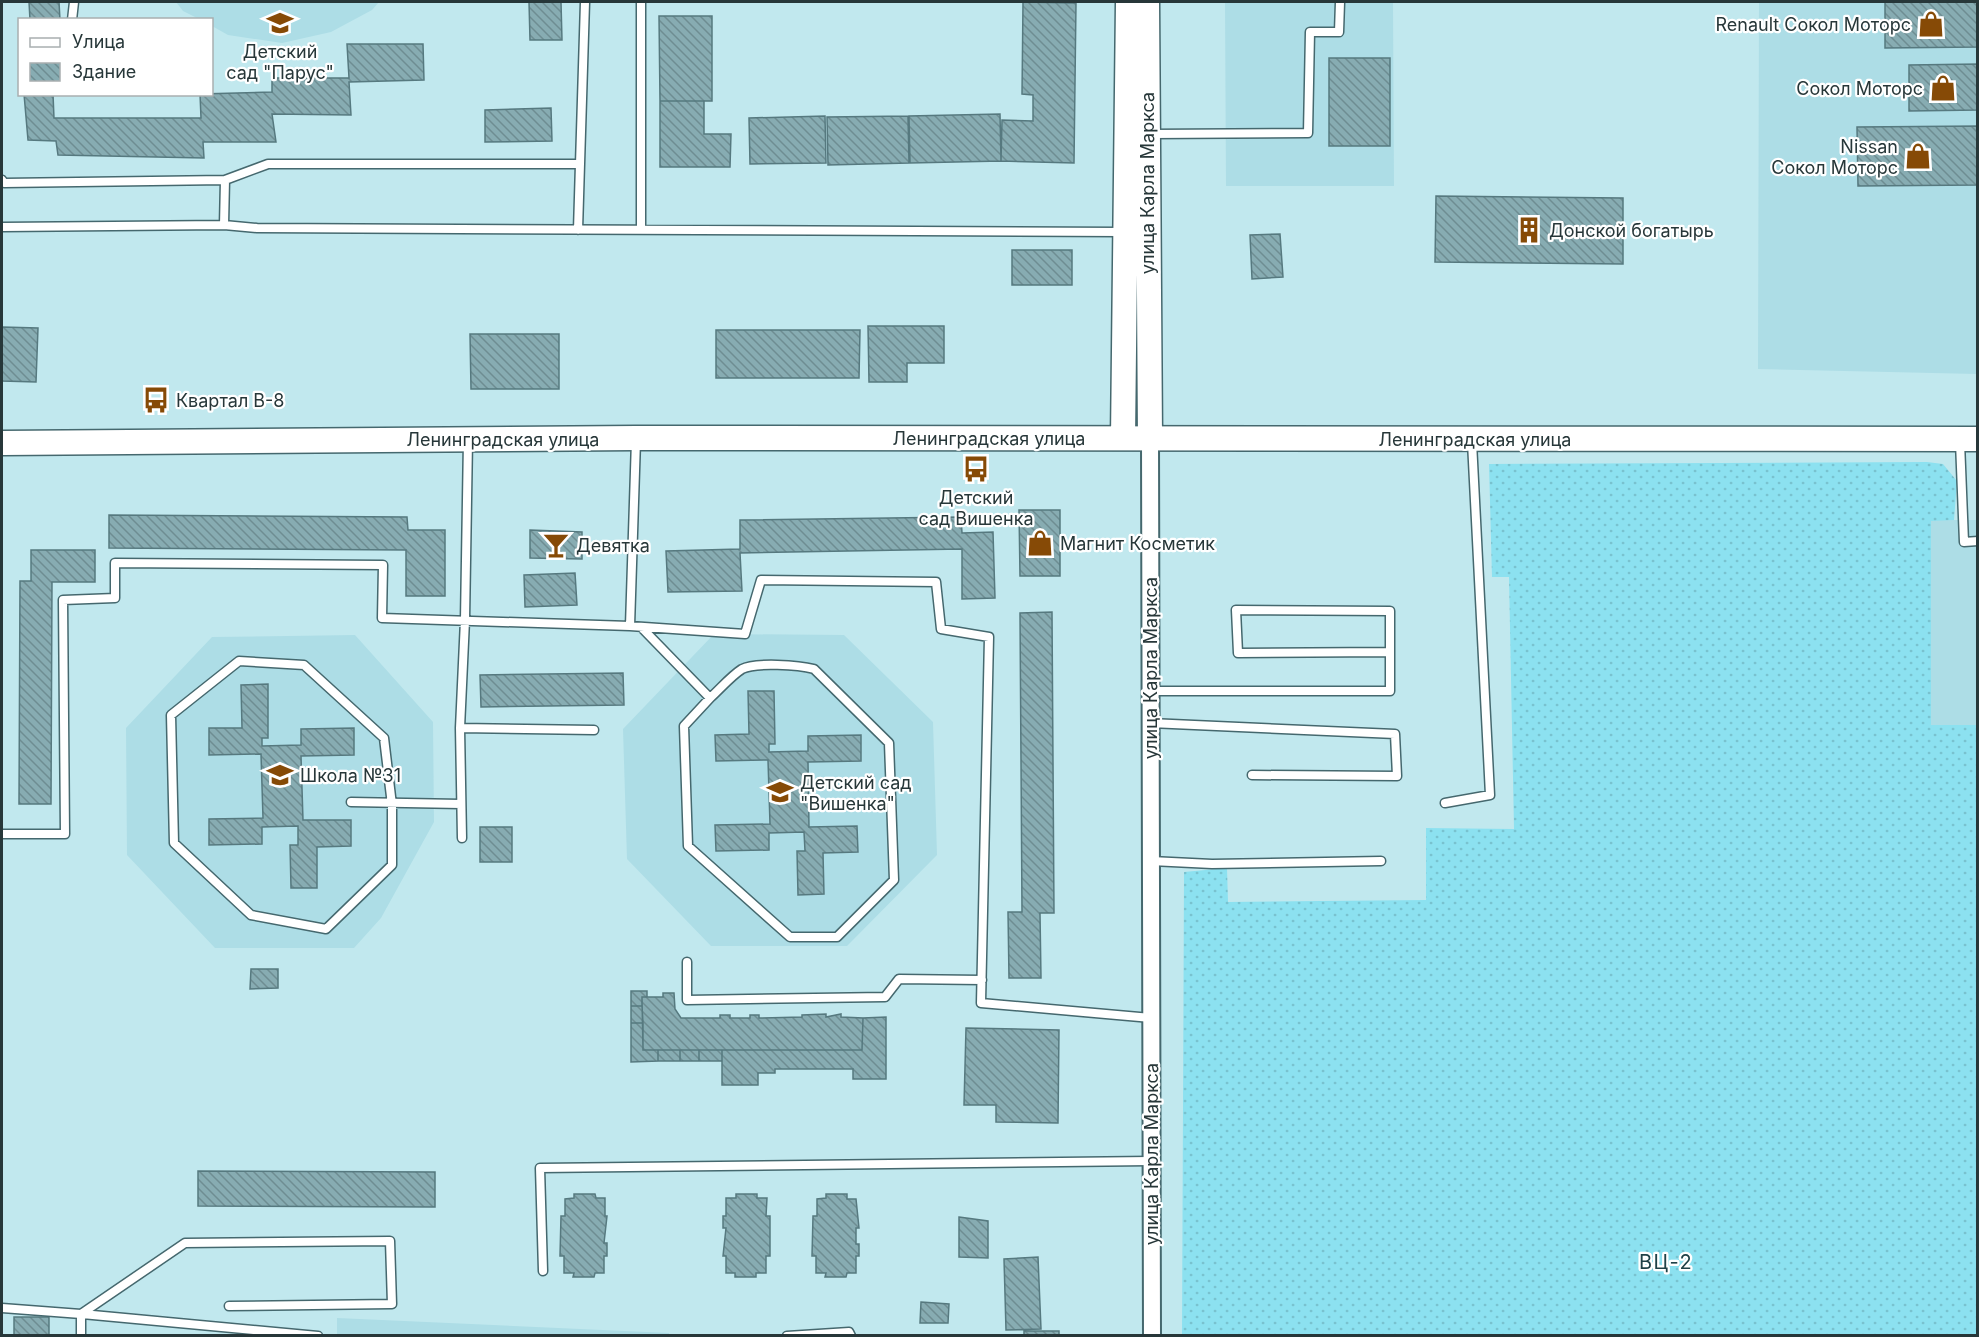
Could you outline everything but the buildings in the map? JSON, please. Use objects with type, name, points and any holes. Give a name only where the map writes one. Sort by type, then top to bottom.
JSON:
[{"type":"street","name":"улица Карла Маркса","points":[[1123,437],[1128,2]]},
{"type":"street","name":"улица Карла Маркса","points":[[1147,2],[1152,1335]]},
{"type":"street","points":[[2,435],[468,439],[1972,437]]},
{"type":"street","name":"Ленинградская улица","points":[[2,443],[1123,437]]},
{"type":"street","name":"Ленинградская улица","points":[[1150,437],[1972,437]]},
{"type":"lane","points":[[72,18],[74,2]]},
{"type":"lane","points":[[578,230],[585,2]]},
{"type":"lane","points":[[641,2],[641,230]]},
{"type":"lane","points":[[1147,134],[1308,133],[1310,32],[1339,32],[1340,2]]},
{"type":"lane","points":[[2,180],[4,183],[225,180],[268,164],[580,164]]},
{"type":"lane","points":[[224,225],[225,180]]},
{"type":"lane","points":[[2,227],[224,225],[257,228],[1125,232]]},
{"type":"lane","points":[[1972,437],[1964,542],[1977,542]]},
{"type":"lane","points":[[630,626],[636,438]]},
{"type":"lane","points":[[1445,802],[1490,795],[1472,438]]},
{"type":"lane","points":[[462,838],[460,728],[465,620],[468,439]]},
{"type":"lane","points":[[2,834],[65,834],[63,600],[115,598],[115,563],[383,565],[382,618],[630,626],[745,634],[761,580],[936,582],[941,629],[989,637],[981,1003],[1151,1018]]},
{"type":"lane","points":[[1150,691],[1390,691],[1390,652],[1390,611],[1236,610],[1238,653],[1390,652]]},
{"type":"lane","points":[[641,627],[710,698]]},
{"type":"lane","points":[[239,661],[303,665],[384,738],[392,805],[392,865],[326,929],[251,915],[174,843],[171,715],[239,661]]},
{"type":"lane","points":[[753,666],[804,666],[814,669],[889,743],[894,880],[837,937],[790,937],[688,846],[684,726],[710,698],[743,669],[753,666]]},
{"type":"lane","points":[[1150,723],[1395,734],[1397,777],[1252,775]]},
{"type":"lane","points":[[460,728],[594,730]]},
{"type":"lane","points":[[351,802],[392,805],[461,804]]},
{"type":"lane","points":[[1151,861],[1212,864],[1381,861]]},
{"type":"lane","points":[[687,962],[687,1000],[885,997],[899,979],[982,980]]},
{"type":"lane","points":[[543,1271],[540,1168],[1151,1161]]},
{"type":"lane","points":[[81,1314],[185,1243],[390,1241],[392,1304],[229,1306]]},
{"type":"lane","points":[[2,1308],[318,1335]]},
{"type":"lane","points":[[81,1314],[81,1335]]},
{"type":"lane","points":[[787,1335],[849,1332],[851,1335]]},
{"type":"shaded area","name":"Детский сад \"Парус\"","points":[[176,2],[379,2],[372,10],[331,32],[282,43],[228,35],[213,27],[213,18],[197,18],[183,11]]},
{"type":"shaded area","points":[[1225,2],[1393,2],[1394,186],[1226,186]]},
{"type":"shaded area","points":[[1759,2],[1977,2],[1977,374],[1758,369]]},
{"type":"shaded area","points":[[1927,462],[1943,464],[1957,481],[1954,520],[1931,521],[1931,725],[1978,725],[1977,1335],[1182,1336],[1184,872],[1227,868],[1228,902],[1426,900],[1426,828],[1514,829],[1509,577],[1492,577],[1489,464]]},
{"type":"shaded area","points":[[1931,520],[1977,520],[1977,725],[1931,726]]},
{"type":"shaded area","name":"Детский сад \"Вишенка\"","points":[[714,634],[844,635],[933,722],[937,855],[847,946],[711,946],[627,859],[623,729]]},
{"type":"shaded area","name":"Школа №31","points":[[355,635],[433,722],[434,822],[381,918],[354,948],[215,948],[127,855],[126,728],[212,637]]},
{"type":"shaded area","points":[[337,1318],[669,1333],[669,1335],[337,1335]]},
{"type":"place","name":"Детский сад \"Парус\"","points":[[280,23]]},
{"type":"place","name":"Renault Сокол Моторс","points":[[1931,24]]},
{"type":"place","name":"Сокол Моторс","points":[[1943,88]]},
{"type":"place","name":"Nissan Сокол Моторс","points":[[1918,156]]},
{"type":"place","name":"Донской богатырь","points":[[1529,230]]},
{"type":"place","name":"Квартал В-8","points":[[156,400]]},
{"type":"place","name":"Детский сад Вишенка","points":[[976,469]]},
{"type":"place","name":"Магнит Косметик","points":[[1040,543]]},
{"type":"place","name":"Девятка","points":[[556,545]]},
{"type":"place","name":"Школа №31","points":[[280,775]]},
{"type":"place","name":"Детский сад \"Вишенка\"","points":[[780,792]]},
{"type":"district","name":"ВЦ-2","points":[[1666,1262]]}]
